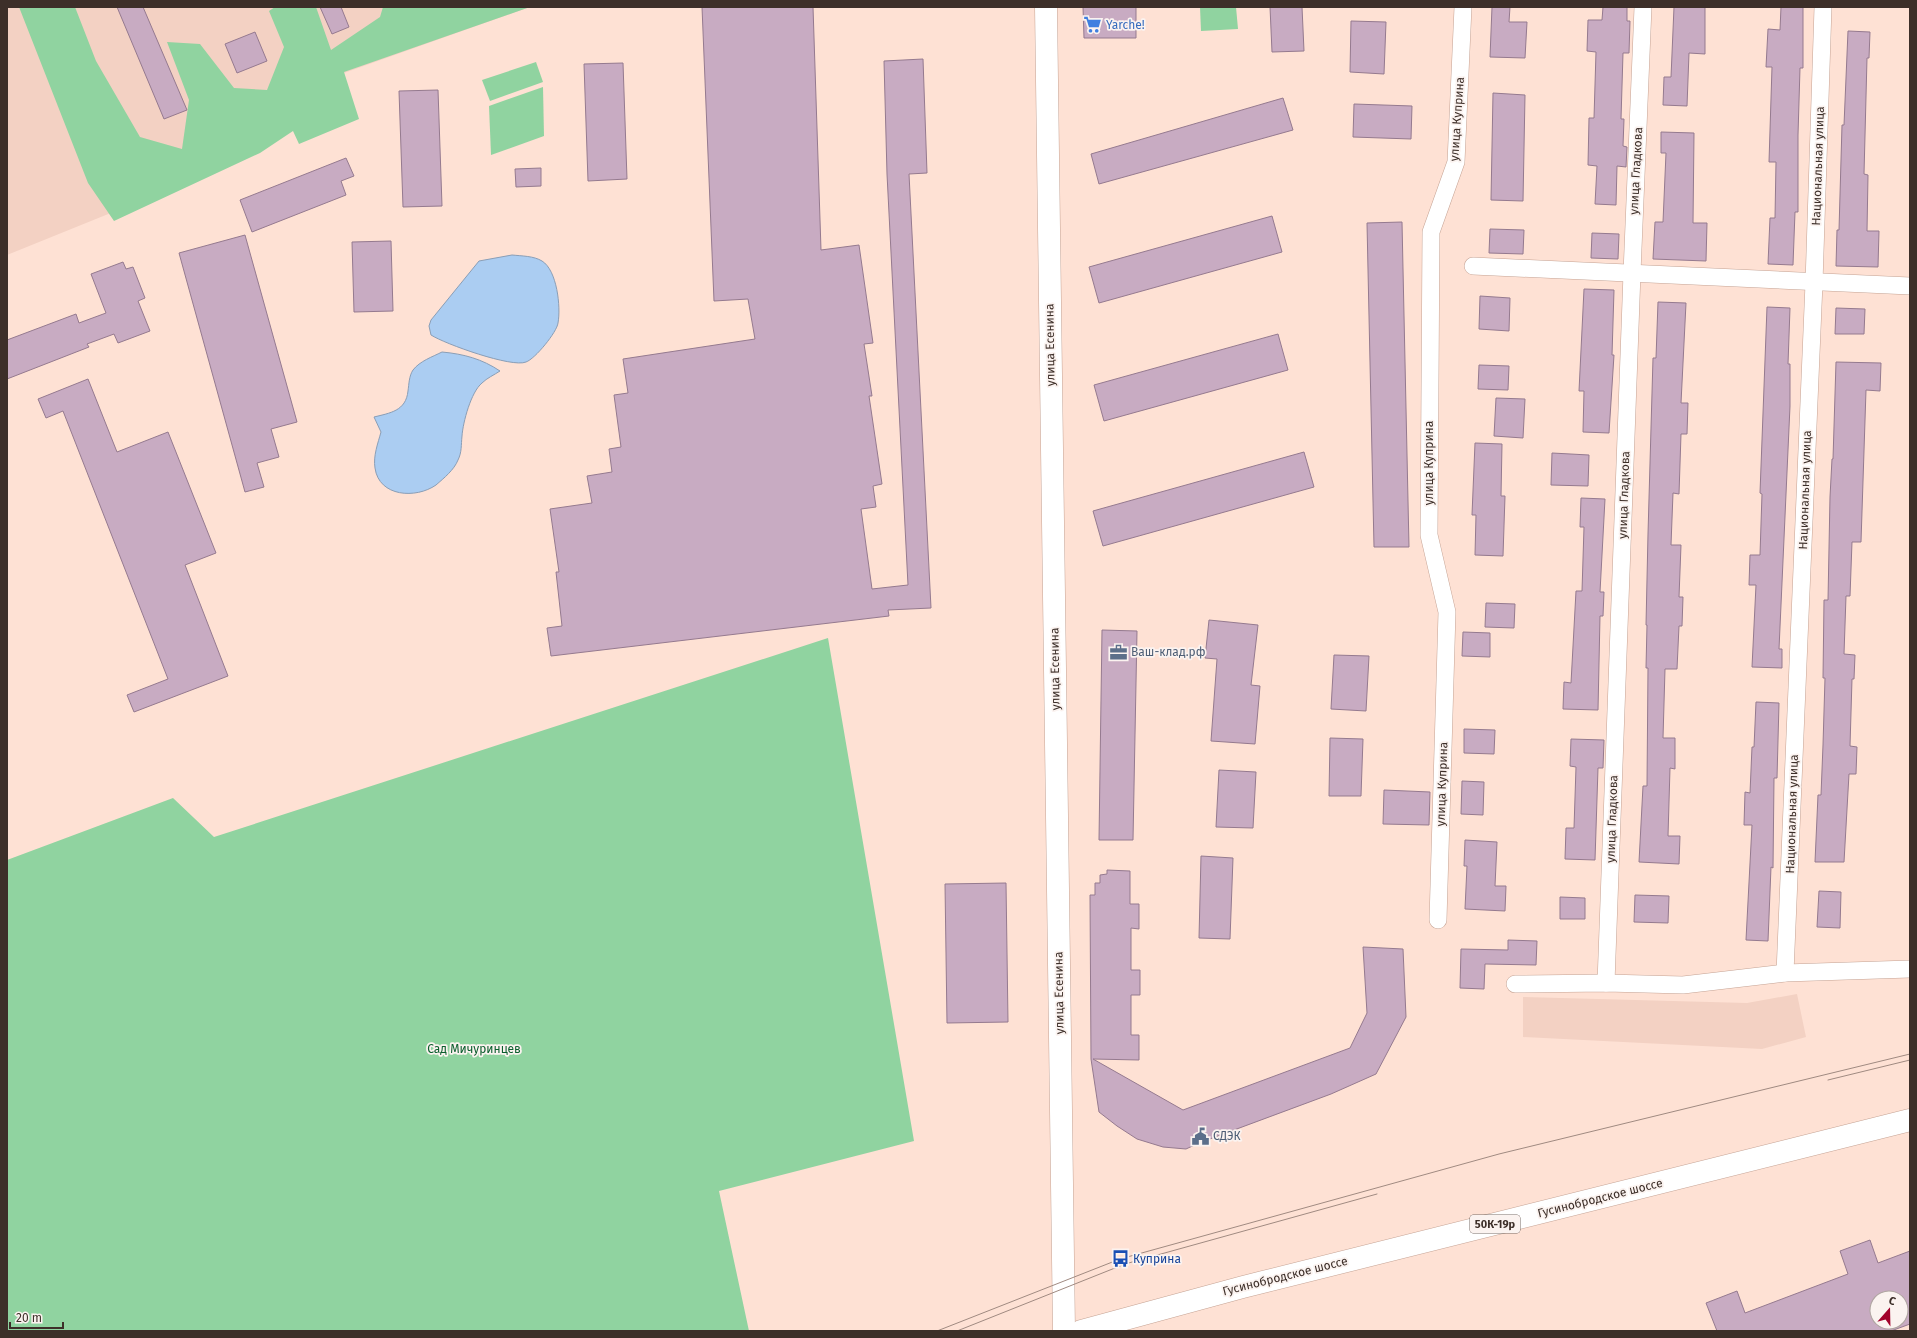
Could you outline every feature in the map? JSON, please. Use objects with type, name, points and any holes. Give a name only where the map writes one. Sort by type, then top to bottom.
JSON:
[{"type":"street","name":"улица Есенина","points":[[1046,7],[1064,1331]]},
{"type":"street","name":"улица Куприна","points":[[1438,920],[1447,612],[1428,535],[1431,232],[1456,162],[1462,7]]},
{"type":"street","name":"улица Гладкова","points":[[1606,983],[1643,7]]},
{"type":"street","name":"Национальная улица","points":[[1785,973],[1814,283],[1823,7]]},
{"type":"street","points":[[1473,266],[1814,283],[1910,286]]},
{"type":"street","points":[[1515,984],[1606,983],[1683,985],[1785,973],[1910,969]]},
{"type":"street","name":"Гусинобродское шоссе","points":[[1081,1331],[1106,1327],[1250,1285],[1910,1120]]},
{"type":"shaded area","points":[[7,7],[530,7],[344,73],[133,204],[7,255]]},
{"type":"shaded area","points":[[1797,994],[1806,1037],[1762,1049],[1523,1037],[1523,997],[1747,1003]]},
{"type":"green space","points":[[19,7],[75,7],[96,61],[140,137],[182,149],[189,100],[167,42],[200,44],[234,88],[267,90],[284,47],[269,11],[275,7],[316,7],[331,50],[380,17],[383,7],[530,7],[344,72],[359,119],[299,144],[293,131],[260,153],[114,221],[88,183]]},
{"type":"green space","points":[[1200,7],[1236,7],[1238,29],[1201,31]]},
{"type":"green space","points":[[536,62],[543,82],[490,101],[482,80]]},
{"type":"green space","points":[[543,87],[544,136],[491,155],[489,106]]},
{"type":"green space","name":"Сад Мичуринцев","points":[[828,638],[914,1141],[719,1191],[749,1331],[7,1331],[7,860],[173,798],[214,837]]},
{"type":"water","points":[[512,255],[532,257],[542,261],[551,272],[557,289],[559,316],[557,327],[550,339],[535,356],[526,362],[507,362],[478,354],[450,344],[431,335],[429,326],[431,320],[479,261]]},
{"type":"water","points":[[442,352],[472,358],[486,363],[500,371],[484,381],[474,393],[464,423],[461,451],[456,464],[448,474],[436,485],[419,492],[400,493],[391,490],[383,485],[378,478],[375,468],[375,454],[381,432],[374,417],[391,412],[401,407],[407,398],[410,377],[413,370],[423,362]]},
{"type":"building","points":[[117,7],[143,7],[187,110],[164,119]]},
{"type":"building","points":[[320,7],[341,7],[349,27],[332,34]]},
{"type":"building","points":[[702,7],[813,7],[821,250],[859,245],[873,343],[864,344],[872,396],[869,396],[882,484],[873,486],[876,507],[861,509],[872,589],[908,585],[887,174],[884,61],[923,59],[927,173],[909,174],[931,608],[888,610],[889,616],[551,656],[547,628],[562,626],[556,572],[559,572],[550,509],[592,503],[587,476],[612,472],[609,449],[621,447],[614,395],[628,393],[623,359],[755,339],[748,299],[714,301]]},
{"type":"building","points":[[1083,7],[1136,7],[1136,38],[1084,38]]},
{"type":"building","points":[[1270,7],[1302,7],[1304,51],[1272,52]]},
{"type":"building","points":[[1492,7],[1510,7],[1509,22],[1527,22],[1525,58],[1490,57]]},
{"type":"building","points":[[1603,7],[1627,7],[1627,21],[1630,21],[1629,53],[1623,53],[1621,119],[1624,119],[1623,146],[1627,147],[1626,167],[1617,166],[1616,205],[1595,204],[1597,166],[1588,165],[1589,118],[1594,118],[1596,52],[1587,51],[1588,20],[1602,20]]},
{"type":"building","points":[[1674,7],[1705,7],[1705,54],[1689,53],[1687,106],[1663,105],[1664,77],[1671,77]]},
{"type":"building","points":[[1781,7],[1803,7],[1803,68],[1800,68],[1798,135],[1798,212],[1795,212],[1793,265],[1768,264],[1770,218],[1775,218],[1776,162],[1769,162],[1772,67],[1766,67],[1768,29],[1780,30]]},
{"type":"building","points":[[1351,21],[1386,22],[1384,74],[1350,72]]},
{"type":"building","points":[[1848,31],[1870,32],[1869,58],[1867,58],[1864,174],[1868,175],[1867,231],[1879,231],[1878,267],[1836,266]]},
{"type":"building","points":[[255,32],[267,61],[237,73],[225,44]]},
{"type":"building","points":[[623,63],[627,179],[588,181],[584,64]]},
{"type":"building","points":[[438,90],[442,206],[403,207],[399,91]]},
{"type":"building","points":[[1493,93],[1525,95],[1523,201],[1491,200]]},
{"type":"building","points":[[1283,98],[1293,130],[1099,184],[1091,154]]},
{"type":"building","points":[[1354,104],[1412,106],[1411,139],[1353,137]]},
{"type":"building","points":[[1661,132],[1694,133],[1693,223],[1707,223],[1706,261],[1653,259],[1655,222],[1663,222],[1666,153],[1661,153]]},
{"type":"building","points":[[346,158],[354,176],[341,181],[346,195],[252,232],[240,200]]},
{"type":"building","points":[[541,168],[541,186],[516,187],[515,169]]},
{"type":"building","points":[[1272,216],[1282,252],[1099,303],[1089,267]]},
{"type":"building","points":[[1402,222],[1409,547],[1374,547],[1367,223]]},
{"type":"building","points":[[1490,229],[1524,230],[1523,254],[1489,253]]},
{"type":"building","points":[[1592,233],[1619,234],[1618,259],[1591,258]]},
{"type":"building","points":[[245,235],[297,422],[271,429],[279,457],[257,463],[264,487],[245,492],[179,253]]},
{"type":"building","points":[[391,241],[393,311],[354,312],[352,242]]},
{"type":"building","points":[[123,262],[126,269],[133,267],[145,298],[138,301],[150,331],[118,343],[114,334],[87,344],[89,347],[7,379],[7,340],[76,314],[79,323],[106,313],[91,274]]},
{"type":"building","points":[[1584,289],[1614,290],[1612,355],[1614,355],[1609,433],[1583,432],[1584,391],[1579,391]]},
{"type":"building","points":[[1480,296],[1510,298],[1509,331],[1479,329]]},
{"type":"building","points":[[1658,302],[1686,303],[1681,403],[1688,403],[1687,434],[1681,434],[1679,494],[1673,493],[1671,545],[1681,545],[1679,597],[1683,597],[1682,626],[1679,626],[1677,669],[1665,669],[1663,738],[1675,738],[1675,769],[1670,768],[1668,836],[1680,836],[1679,864],[1639,862],[1643,786],[1647,786],[1648,668],[1646,668],[1646,625],[1648,534],[1653,358],[1656,358]]},
{"type":"building","points":[[1767,307],[1790,308],[1788,364],[1790,364],[1790,406],[1779,649],[1782,649],[1782,668],[1752,667],[1756,585],[1749,585],[1750,555],[1760,555],[1762,494],[1760,493]]},
{"type":"building","points":[[1836,308],[1865,309],[1864,334],[1835,334]]},
{"type":"building","points":[[1278,334],[1288,370],[1104,421],[1094,385]]},
{"type":"building","points":[[1836,362],[1881,363],[1880,391],[1866,390],[1861,542],[1852,542],[1850,596],[1846,596],[1844,654],[1855,655],[1854,679],[1852,679],[1850,746],[1857,747],[1856,774],[1849,774],[1844,862],[1815,862],[1818,795],[1821,795],[1825,678],[1823,678],[1824,600],[1828,600],[1830,497],[1833,459]]},
{"type":"building","points":[[1479,365],[1509,366],[1508,390],[1478,389]]},
{"type":"building","points":[[88,379],[117,452],[168,432],[216,553],[185,565],[228,676],[134,712],[127,695],[168,679],[63,411],[46,418],[38,399]]},
{"type":"building","points":[[1496,398],[1525,399],[1523,438],[1494,436]]},
{"type":"building","points":[[1475,443],[1502,444],[1501,496],[1505,496],[1503,556],[1475,555],[1476,515],[1472,515]]},
{"type":"building","points":[[1304,452],[1314,487],[1103,546],[1093,511]]},
{"type":"building","points":[[1552,453],[1589,455],[1588,486],[1551,485]]},
{"type":"building","points":[[1581,498],[1605,499],[1600,592],[1604,592],[1603,616],[1600,616],[1598,710],[1563,709],[1564,682],[1571,683],[1576,591],[1582,591],[1584,527],[1580,527]]},
{"type":"building","points":[[1486,603],[1515,604],[1514,628],[1485,627]]},
{"type":"building","points":[[1209,620],[1258,625],[1251,685],[1260,686],[1255,744],[1211,741],[1217,659],[1205,658]]},
{"type":"building","points":[[1102,630],[1137,631],[1133,840],[1099,840]]},
{"type":"building","points":[[1463,632],[1490,633],[1490,657],[1462,656]]},
{"type":"building","points":[[1334,655],[1369,656],[1366,711],[1331,709]]},
{"type":"building","points":[[1756,702],[1779,703],[1777,778],[1774,778],[1773,868],[1771,867],[1768,941],[1746,940],[1752,825],[1744,825],[1745,792],[1750,793]]},
{"type":"building","points":[[1464,729],[1495,730],[1494,754],[1464,753]]},
{"type":"building","points":[[1330,738],[1363,739],[1361,796],[1329,796]]},
{"type":"building","points":[[1571,739],[1604,740],[1603,768],[1598,768],[1595,860],[1565,859],[1566,828],[1574,828],[1576,767],[1570,766]]},
{"type":"building","points":[[1219,770],[1256,772],[1253,828],[1216,827]]},
{"type":"building","points":[[1462,781],[1484,782],[1483,815],[1461,814]]},
{"type":"building","points":[[1384,790],[1430,792],[1429,825],[1383,824]]},
{"type":"building","points":[[1465,840],[1497,842],[1495,886],[1506,886],[1505,911],[1465,909],[1467,866],[1464,866]]},
{"type":"building","points":[[1201,856],[1233,858],[1230,939],[1199,938]]},
{"type":"building","points":[[1107,870],[1130,871],[1130,904],[1139,904],[1139,929],[1131,928],[1131,970],[1140,970],[1140,995],[1131,995],[1131,1035],[1139,1035],[1139,1060],[1093,1059],[1183,1110],[1350,1048],[1367,1013],[1363,947],[1403,949],[1406,1017],[1376,1074],[1331,1094],[1186,1149],[1163,1147],[1137,1139],[1117,1126],[1099,1112],[1091,1059],[1090,895],[1095,895],[1095,883],[1100,883],[1100,875],[1107,874]]},
{"type":"building","points":[[1006,883],[1008,1022],[947,1023],[945,884]]},
{"type":"building","points":[[1819,891],[1841,892],[1840,928],[1817,927]]},
{"type":"building","points":[[1635,895],[1669,896],[1668,923],[1634,922]]},
{"type":"building","points":[[1560,897],[1585,898],[1585,919],[1560,919]]},
{"type":"building","points":[[1508,940],[1537,941],[1536,965],[1485,964],[1484,989],[1460,988],[1461,949],[1508,950]]},
{"type":"building","points":[[1870,1240],[1878,1263],[1910,1251],[1910,1324],[1909,1290],[1869,1290],[1869,1330],[1894,1330],[1891,1331],[1717,1331],[1706,1303],[1737,1291],[1745,1313],[1848,1274],[1840,1251]]},
{"type":"tram line","points":[[937,1331],[1120,1259],[1499,1154],[1910,1054]]},
{"type":"tram line","points":[[1828,1080],[1910,1060]]},
{"type":"tram line","points":[[957,1331],[1125,1264],[1377,1194]]},
{"type":"place","name":"Yarche!","points":[[1093,25]]},
{"type":"place","name":"Ваш-клад.рф","points":[[1118,652]]},
{"type":"place","name":"СДЭК","points":[[1200,1136]]},
{"type":"place","name":"Куприна","points":[[1120,1259]]}]
